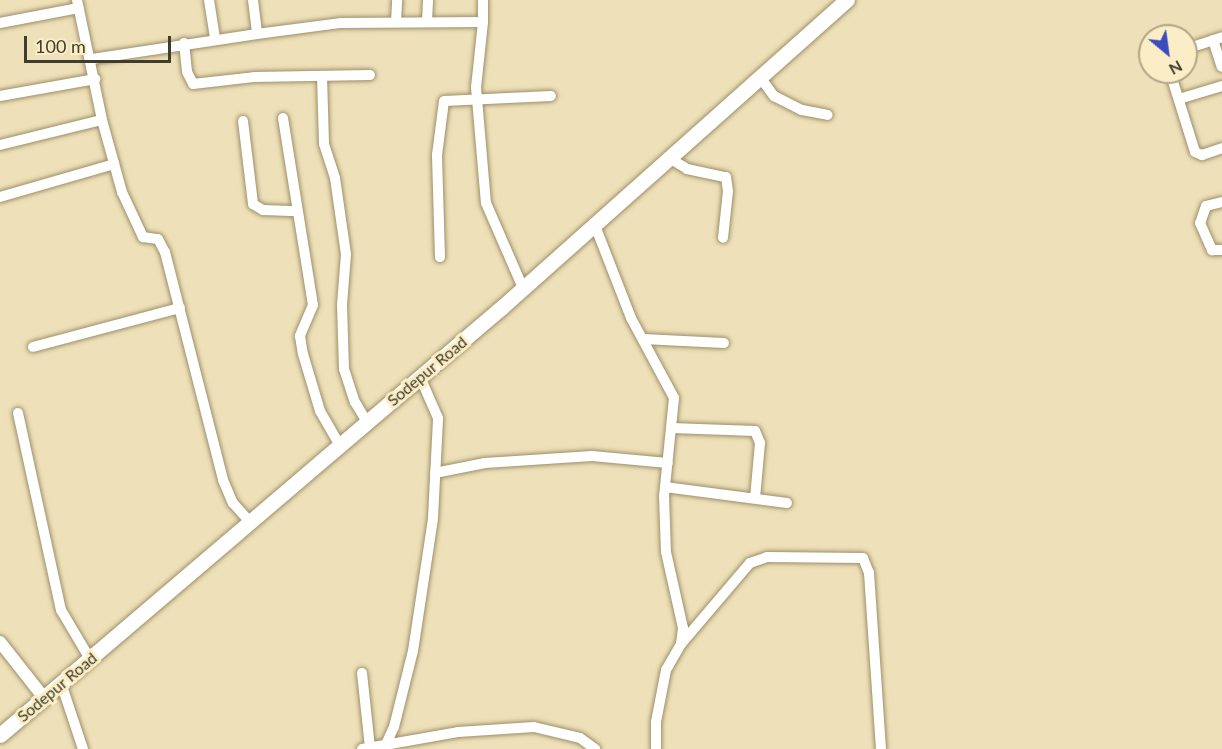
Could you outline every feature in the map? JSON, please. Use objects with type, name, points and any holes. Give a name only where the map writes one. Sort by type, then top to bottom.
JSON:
[{"type":"main road","name":"Sodepur Road","points":[[0,735],[523,288],[847,0]]},
{"type":"street","points":[[210,0],[215,39]]},
{"type":"street","points":[[253,0],[257,34]]},
{"type":"street","points":[[396,22],[397,0]]},
{"type":"street","points":[[427,21],[428,0]]},
{"type":"street","points":[[483,0],[477,98],[486,203],[523,288]]},
{"type":"street","points":[[0,23],[78,4],[92,58],[102,120],[122,192],[143,237],[158,239],[165,252],[223,480],[233,503],[250,522]]},
{"type":"street","points":[[92,58],[257,34],[396,22],[483,22]]},
{"type":"street","points":[[1198,45],[1217,38],[1222,67]]},
{"type":"street","points":[[184,43],[189,80],[193,84],[254,77],[370,75]]},
{"type":"street","points":[[322,76],[324,144],[335,178],[346,254],[342,305],[344,369],[355,402],[368,422]]},
{"type":"street","points":[[760,77],[774,96],[802,110],[828,114]]},
{"type":"street","points":[[0,96],[95,79]]},
{"type":"street","points":[[1174,84],[1195,152],[1202,155],[1222,148]]},
{"type":"street","points":[[1179,99],[1222,86]]},
{"type":"street","points":[[440,257],[437,155],[441,105],[451,98],[551,96]]},
{"type":"street","points":[[283,118],[313,305],[300,336],[303,354],[320,411],[340,445]]},
{"type":"street","points":[[0,145],[102,120]]},
{"type":"street","points":[[243,121],[249,191],[255,207],[297,211]]},
{"type":"street","points":[[669,158],[687,169],[726,177],[728,191],[723,238]]},
{"type":"street","points":[[0,197],[114,164]]},
{"type":"street","points":[[1222,202],[1206,207],[1200,223],[1212,250],[1222,250]]},
{"type":"street","points":[[594,223],[631,318],[674,398],[665,487],[666,552],[683,628],[681,644]]},
{"type":"street","points":[[33,347],[180,308]]},
{"type":"street","points":[[643,339],[724,343]]},
{"type":"street","points":[[384,747],[394,727],[422,604],[435,473],[438,418],[420,377]]},
{"type":"street","points":[[18,412],[61,610],[90,659]]},
{"type":"street","points":[[671,428],[755,431],[760,443],[756,498]]},
{"type":"street","points":[[435,473],[485,463],[592,456],[668,463]]},
{"type":"street","points":[[665,487],[788,503]]},
{"type":"street","points":[[656,749],[656,722],[666,670],[681,644],[750,563],[766,557],[863,558],[869,573],[881,749]]},
{"type":"street","points":[[0,642],[44,698]]},
{"type":"street","points":[[363,673],[366,748],[384,747],[458,732],[534,727],[580,738],[595,749]]},
{"type":"street","points":[[61,683],[83,749]]}]
